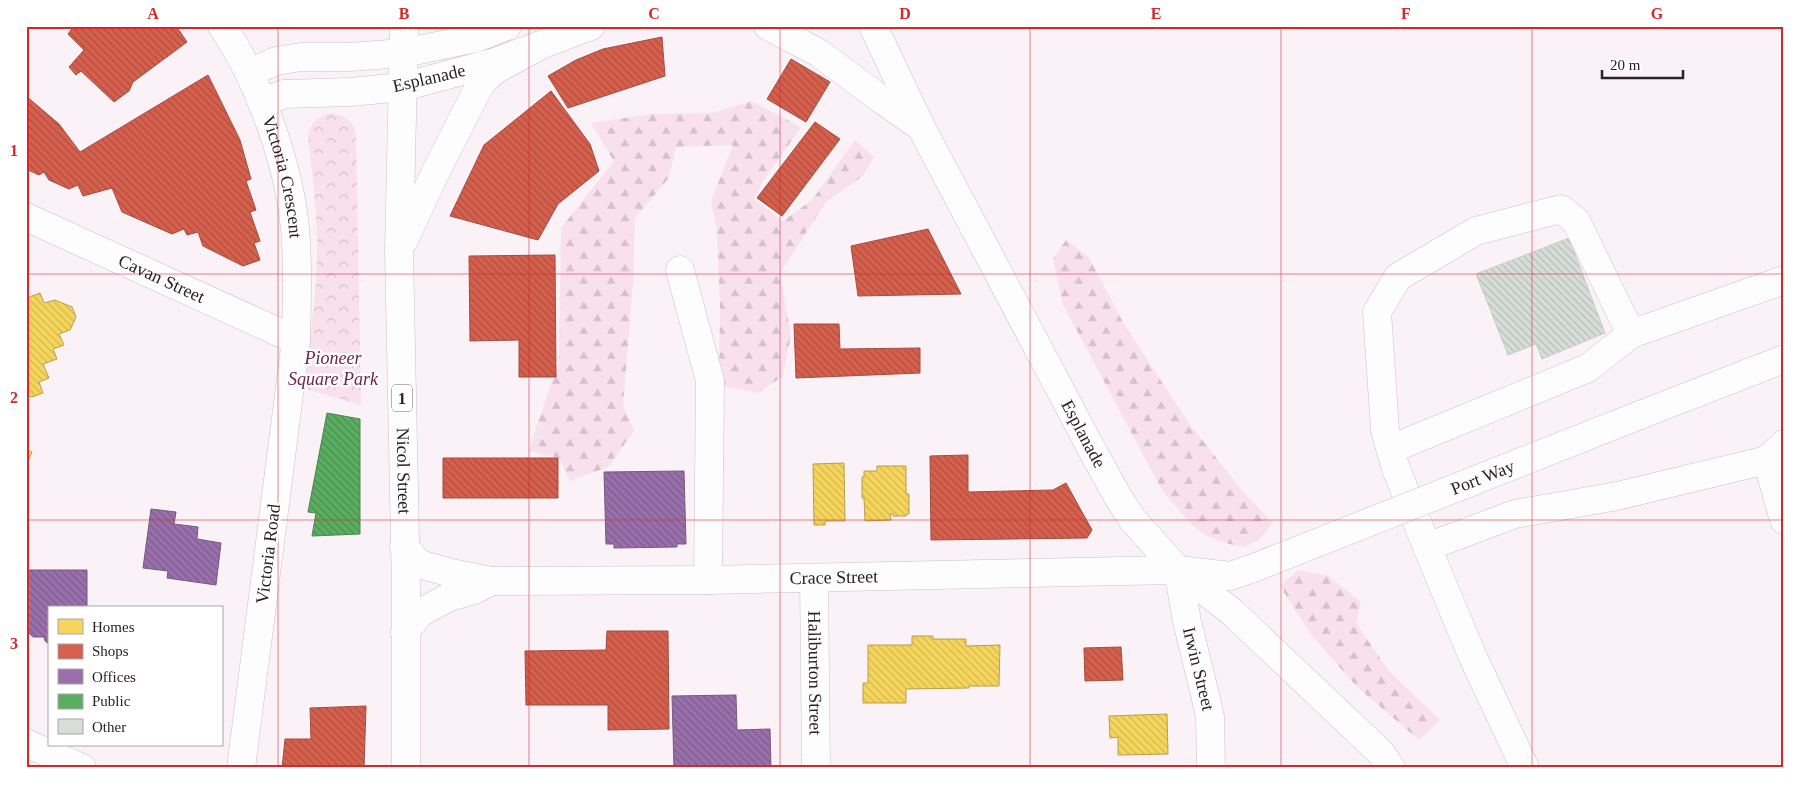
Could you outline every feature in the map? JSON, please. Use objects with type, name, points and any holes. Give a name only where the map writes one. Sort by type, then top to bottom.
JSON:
[{"type":"main road","name":"Victoria Crescent","points":[[222,26],[236,46],[262,103],[275,138],[290,196],[296,239],[298,292],[296,340]]},
{"type":"main road","name":"1","points":[[404,26],[404,53]]},
{"type":"main road","name":"Esplanade","points":[[249,73],[276,60],[301,57],[349,57],[404,53],[476,38],[507,26]]},
{"type":"main road","name":"Esplanade","points":[[262,103],[284,94],[350,92],[403,87],[495,62],[591,26]]},
{"type":"main road","points":[[768,26],[820,52],[921,128]]},
{"type":"main road","name":"Esplanade","points":[[873,26],[921,128],[1118,497],[1132,518],[1178,570],[1232,612],[1381,753],[1391,768]]},
{"type":"main road","points":[[399,251],[481,83],[495,70],[541,45]]},
{"type":"main road","name":"Nicol Street","points":[[404,53],[399,251],[406,768]]},
{"type":"main road","points":[[1525,768],[1472,655],[1395,466],[1385,430],[1377,312],[1398,277],[1476,231],[1561,209],[1576,222],[1632,334]]},
{"type":"main road","name":"Cavan Street","points":[[26,216],[296,340]]},
{"type":"main road","points":[[680,270],[710,381],[708,580]]},
{"type":"main road","points":[[1391,449],[1588,368],[1632,334],[1784,280]]},
{"type":"main road","name":"Victoria Road","points":[[240,768],[296,340]]},
{"type":"main road","name":"Port Way","points":[[1178,570],[1230,576],[1251,569],[1784,359]]},
{"type":"main road","points":[[1427,547],[1515,514],[1618,496],[1775,452],[1784,520]]},
{"type":"main road","points":[[404,546],[419,564],[451,573],[492,581]]},
{"type":"main road","name":"Crace Street","points":[[492,581],[708,580],[1178,570]]},
{"type":"main road","name":"Irwin Street","points":[[1178,570],[1187,621],[1210,717],[1211,768]]},
{"type":"main road","name":"Haliburton Street","points":[[814,578],[816,768]]},
{"type":"main road","points":[[405,632],[420,613],[449,597],[474,590],[492,581]]},
{"type":"main road","points":[[26,743],[82,768]]},
{"type":"green space","points":[[751,101],[801,127],[763,181],[754,199],[783,221],[812,200],[855,140],[874,157],[863,176],[826,202],[780,273],[791,335],[783,376],[758,393],[719,385],[720,306],[717,230],[711,201],[733,145],[676,147],[668,179],[635,218],[633,284],[623,405],[634,431],[608,467],[570,481],[559,458],[528,451],[559,362],[561,228],[614,161],[591,123],[652,114],[712,113]]},
{"type":"green space","name":"Pioneer Square Park","points":[[330,113],[346,118],[356,132],[361,405],[302,388],[314,308],[317,259],[316,213],[308,137],[310,128],[315,121],[321,116]]},
{"type":"green space","points":[[1066,240],[1088,256],[1124,324],[1188,422],[1244,493],[1273,523],[1261,538],[1245,547],[1207,536],[1189,521],[1162,490],[1063,305],[1053,259]]},
{"type":"green space","points":[[1298,570],[1329,576],[1361,602],[1356,623],[1388,670],[1440,720],[1419,740],[1356,686],[1310,633],[1280,586]]},
{"type":"building: Homes","points":[[40,293],[44,303],[55,300],[72,307],[76,317],[70,330],[59,334],[64,345],[53,349],[57,359],[43,364],[49,378],[39,382],[43,393],[32,397],[26,395],[26,297]]},
{"type":"building: Homes","points":[[26,449],[32,452],[26,466]]},
{"type":"building: Homes","points":[[844,463],[845,521],[825,521],[825,525],[814,525],[813,464]]},
{"type":"building: Homes","points":[[877,466],[906,466],[906,494],[909,494],[909,514],[906,516],[893,516],[893,514],[890,514],[891,520],[865,521],[862,477],[864,477],[864,471],[877,471]]},
{"type":"building: Homes","points":[[912,636],[933,636],[933,639],[966,639],[966,646],[1000,645],[999,686],[906,689],[906,703],[863,703],[863,683],[868,683],[868,645],[912,645]]},
{"type":"building: Homes","points":[[1167,714],[1168,754],[1118,755],[1118,737],[1110,738],[1109,716]]},
{"type":"building: Shops","points":[[74,26],[176,26],[187,42],[133,82],[129,91],[114,102],[81,71],[76,75],[69,67],[84,50],[68,34]]},
{"type":"building: Shops","points":[[662,37],[665,76],[568,108],[548,76],[576,60],[603,49]]},
{"type":"building: Shops","points":[[791,59],[830,82],[806,122],[767,99]]},
{"type":"building: Shops","points":[[208,75],[240,140],[251,179],[246,181],[256,210],[250,212],[260,241],[254,243],[260,260],[243,266],[203,246],[198,232],[187,235],[184,229],[172,234],[122,212],[112,188],[83,196],[78,185],[69,189],[49,180],[44,172],[39,175],[26,169],[26,96],[59,124],[80,152]]},
{"type":"building: Shops","points":[[551,91],[590,144],[599,171],[558,204],[538,240],[450,216],[484,145]]},
{"type":"building: Shops","points":[[815,122],[840,139],[782,216],[757,198]]},
{"type":"building: Shops","points":[[928,229],[961,294],[858,296],[851,246]]},
{"type":"building: Shops","points":[[555,255],[556,377],[519,377],[519,340],[470,341],[469,256]]},
{"type":"building: Shops","points":[[794,324],[839,324],[840,349],[920,348],[920,373],[796,378]]},
{"type":"building: Shops","points":[[968,455],[969,492],[1053,490],[1066,483],[1092,530],[1087,538],[931,540],[930,456]]},
{"type":"building: Shops","points":[[443,458],[558,458],[558,498],[443,498]]},
{"type":"building: Shops","points":[[607,631],[668,631],[669,729],[608,730],[608,705],[526,705],[525,651],[606,650]]},
{"type":"building: Shops","points":[[1121,647],[1123,680],[1085,681],[1084,648]]},
{"type":"building: Shops","points":[[366,706],[364,768],[282,768],[285,739],[311,739],[310,708]]},
{"type":"building: Offices","points":[[684,471],[686,544],[677,544],[677,547],[614,548],[614,544],[606,544],[604,472]]},
{"type":"building: Offices","points":[[151,509],[176,512],[174,524],[198,527],[197,539],[221,543],[216,585],[167,578],[168,571],[143,568]]},
{"type":"building: Offices","points":[[26,570],[87,570],[87,606],[48,606],[48,643],[44,637],[33,637],[26,630]]},
{"type":"building: Offices","points":[[736,695],[737,730],[770,729],[771,768],[674,768],[672,696]]},
{"type":"building: Public","points":[[327,413],[360,419],[360,534],[312,536],[316,513],[308,512]]},
{"type":"building: Other","points":[[1569,238],[1605,333],[1542,359],[1536,344],[1508,355],[1476,274]]}]
